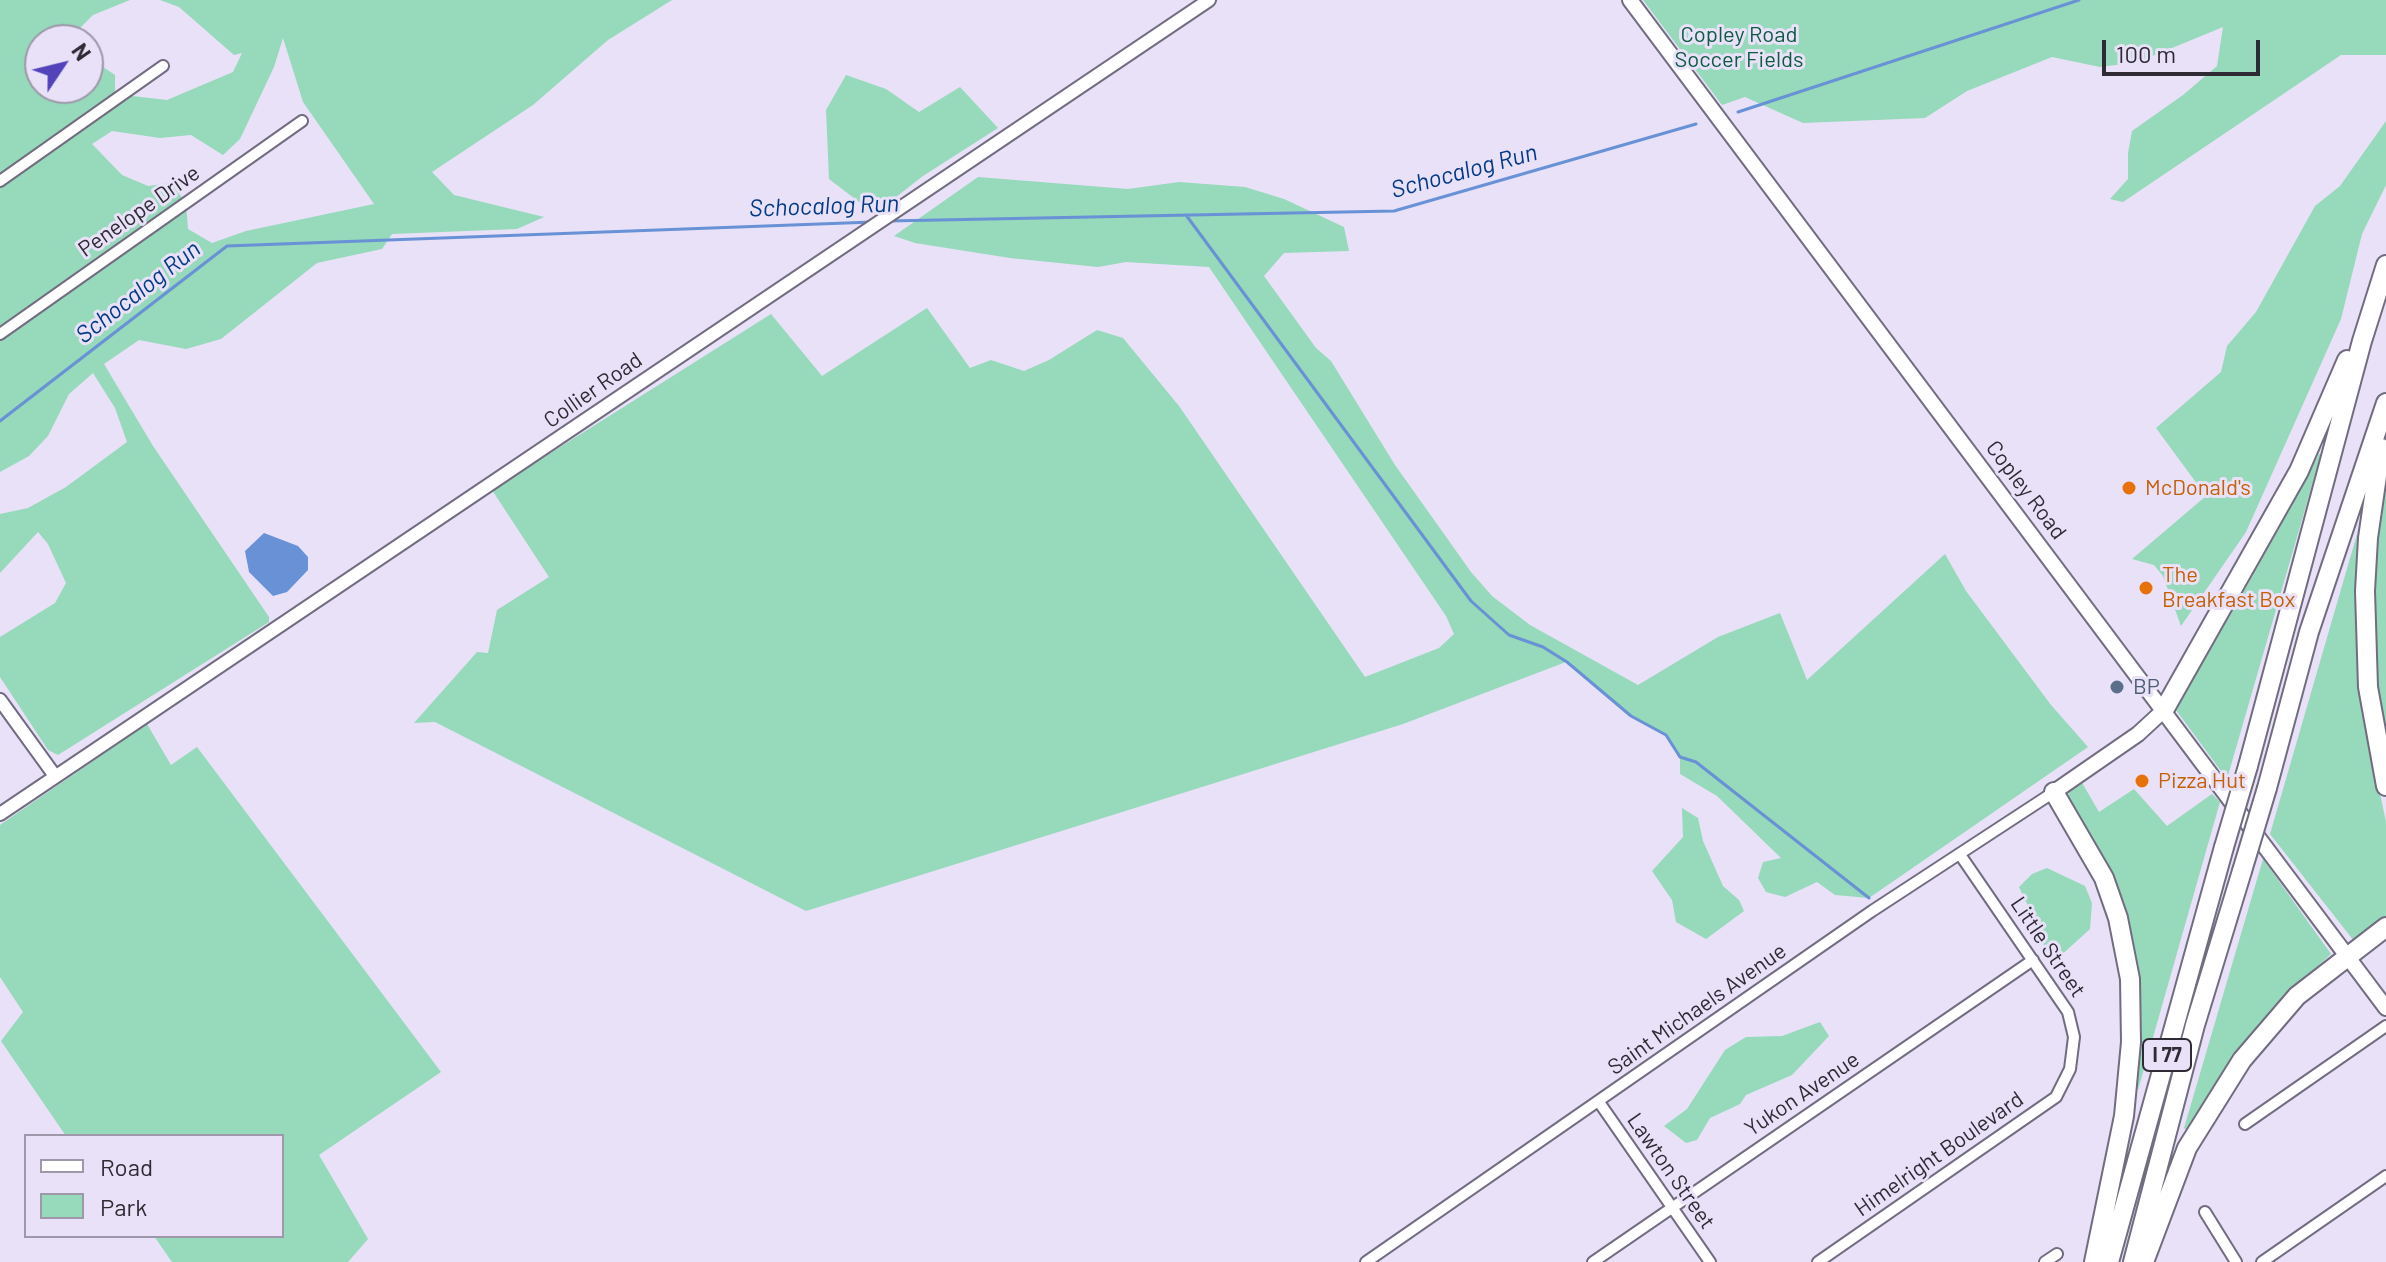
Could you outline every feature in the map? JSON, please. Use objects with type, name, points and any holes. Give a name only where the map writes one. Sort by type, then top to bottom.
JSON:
[{"type":"highway","name":"I 77","points":[[2109,1262],[2386,265]]},
{"type":"highway","points":[[2164,710],[2299,471],[2377,292]]},
{"type":"highway","name":"I 77","points":[[2133,1262],[2195,1025],[2267,788],[2309,632],[2386,403]]},
{"type":"highway","points":[[2386,431],[2378,461],[2365,591],[2368,687],[2386,786]]},
{"type":"highway","points":[[2054,792],[2104,878],[2120,926],[2130,979],[2131,1042],[2124,1116],[2094,1262]]},
{"type":"highway","points":[[2144,1262],[2187,1148],[2242,1060],[2285,1007],[2386,927]]},
{"type":"main road","name":"Copley Road","points":[[1630,0],[2386,1008]]},
{"type":"main road","points":[[2054,792],[2138,734],[2164,710]]},
{"type":"street","name":"Collier Road","points":[[0,814],[1209,0]]},
{"type":"street","points":[[0,181],[163,66]]},
{"type":"street","name":"Penelope Drive","points":[[0,334],[302,121]]},
{"type":"street","points":[[0,700],[55,776]]},
{"type":"street","name":"Saint Michaels Avenue","points":[[1366,1262],[1436,1210],[1599,1102],[1872,911],[1961,856],[2054,792]]},
{"type":"street","name":"Little Street","points":[[1961,856],[2071,1019],[2074,1037],[2070,1069]]},
{"type":"street","name":"Yukon Avenue","points":[[1593,1262],[2033,960]]},
{"type":"street","points":[[2245,1124],[2386,1026]]},
{"type":"street","name":"Himelright Boulevard","points":[[1818,1262],[2056,1097],[2070,1069]]},
{"type":"street","name":"Lawton Street","points":[[1599,1102],[1710,1262]]},
{"type":"street","points":[[2262,1262],[2386,1176]]},
{"type":"street","points":[[2205,1212],[2236,1262]]},
{"type":"street","points":[[2045,1262],[2057,1254]]},
{"type":"green space","points":[[0,0],[130,0],[93,15],[84,24],[24,24],[24,104],[104,104],[104,68],[115,75],[115,94],[167,100],[233,72],[242,53],[234,55],[179,7],[160,0],[672,0],[608,40],[533,105],[432,172],[454,195],[544,217],[517,229],[392,234],[382,249],[317,263],[221,339],[186,349],[139,340],[104,364],[153,446],[269,617],[269,622],[58,755],[48,750],[0,677],[0,637],[55,603],[66,583],[48,544],[38,532],[0,573],[0,514],[28,508],[66,487],[127,442],[115,408],[93,373],[69,394],[48,436],[29,456],[0,472]],"holes":[[[283,38],[303,102],[374,204],[246,231],[212,243],[188,229],[186,203],[171,183],[148,186],[122,175],[92,144],[112,131],[160,138],[191,135],[223,155],[240,139],[274,67]]]},
{"type":"green space","name":"Copley Road Soccer Fields","points":[[1643,0],[2386,0],[2386,55],[2341,55],[2123,202],[2110,199],[2128,179],[2132,131],[2217,66],[2223,27],[2138,62],[2100,67],[2052,57],[1967,91],[1925,118],[1803,123],[1745,97],[1722,105]]},
{"type":"green space","points":[[846,75],[886,89],[919,112],[960,87],[998,128],[923,176],[878,211],[867,208],[829,179],[826,110]]},
{"type":"green space","points":[[2386,121],[2386,185],[2362,234],[2341,319],[2246,532],[2181,626],[2163,576],[2154,565],[2132,559],[2206,496],[2156,428],[2221,372],[2227,346],[2256,312],[2315,206],[2340,186]]},
{"type":"green space","points":[[978,177],[1128,189],[1179,182],[1245,187],[1284,199],[1344,227],[1349,251],[1284,253],[1264,276],[1316,348],[1331,361],[1395,465],[1471,572],[1492,596],[1530,625],[1638,685],[1718,637],[1780,613],[1807,680],[1945,554],[1966,591],[2051,705],[2088,747],[1869,898],[1835,895],[1817,882],[1785,897],[1766,892],[1758,878],[1763,862],[1781,858],[1717,796],[1680,774],[1680,757],[1665,735],[1631,716],[1566,662],[1403,724],[806,911],[435,722],[414,723],[477,652],[488,653],[497,610],[549,577],[492,490],[771,314],[822,376],[927,308],[970,368],[991,360],[1024,371],[1049,360],[1097,330],[1123,338],[1179,406],[1365,677],[1439,648],[1454,634],[1446,616],[1209,267],[1126,262],[1098,267],[1010,258],[915,243],[894,236]]},
{"type":"green space","points":[[2319,454],[2227,779],[2173,706],[2238,602]]},
{"type":"green space","points":[[2386,486],[2386,751],[2378,709],[2373,624],[2375,535]]},
{"type":"green space","points":[[2362,517],[2357,623],[2368,737],[2386,822],[2386,916],[2354,941],[2270,834]]},
{"type":"green space","points":[[147,724],[171,765],[197,747],[441,1072],[319,1155],[368,1239],[348,1262],[172,1262],[155,1238],[284,1238],[284,1134],[65,1134],[1,1041],[23,1012],[0,977],[0,825]]},
{"type":"green space","points":[[2081,781],[2099,812],[2134,789],[2167,826],[2212,794],[2220,802],[2138,1090],[2133,1088],[2137,979],[2067,801],[2070,788]]},
{"type":"green space","points":[[1682,808],[1698,818],[1703,841],[1723,886],[1739,900],[1744,911],[1706,939],[1676,922],[1672,900],[1652,871],[1683,837]]},
{"type":"green space","points":[[2263,859],[2331,954],[2275,1005],[2230,1059],[2190,1132],[2184,1128]]},
{"type":"green space","points":[[2047,868],[2085,886],[2092,903],[2090,929],[2057,959],[2046,956],[2041,933],[2019,887],[2032,874]]},
{"type":"green space","points":[[1820,1022],[1829,1036],[1792,1075],[1746,1095],[1740,1104],[1710,1118],[1697,1140],[1686,1143],[1664,1126],[1687,1109],[1725,1050],[1746,1037],[1782,1036]]},
{"type":"water","points":[[264,533],[298,546],[308,557],[308,570],[287,592],[273,596],[249,572],[245,551]]},
{"type":"waterway","name":"Schocalog Run","points":[[1738,112],[2079,0]]},
{"type":"waterway","name":"Schocalog Run","points":[[888,221],[1394,211],[1696,124]]},
{"type":"waterway","points":[[1186,215],[1471,601],[1509,635],[1543,647],[1567,662],[1631,716],[1666,735],[1680,757],[1696,762],[1869,898]]},
{"type":"waterway","name":"Schocalog Run","points":[[0,421],[227,246],[873,222]]},
{"type":"place","name":"McDonald's","points":[[2129,488]]},
{"type":"place","name":"The Breakfast Box","points":[[2146,588]]},
{"type":"place","name":"BP","points":[[2117,687]]},
{"type":"place","name":"Pizza Hut","points":[[2142,781]]}]
